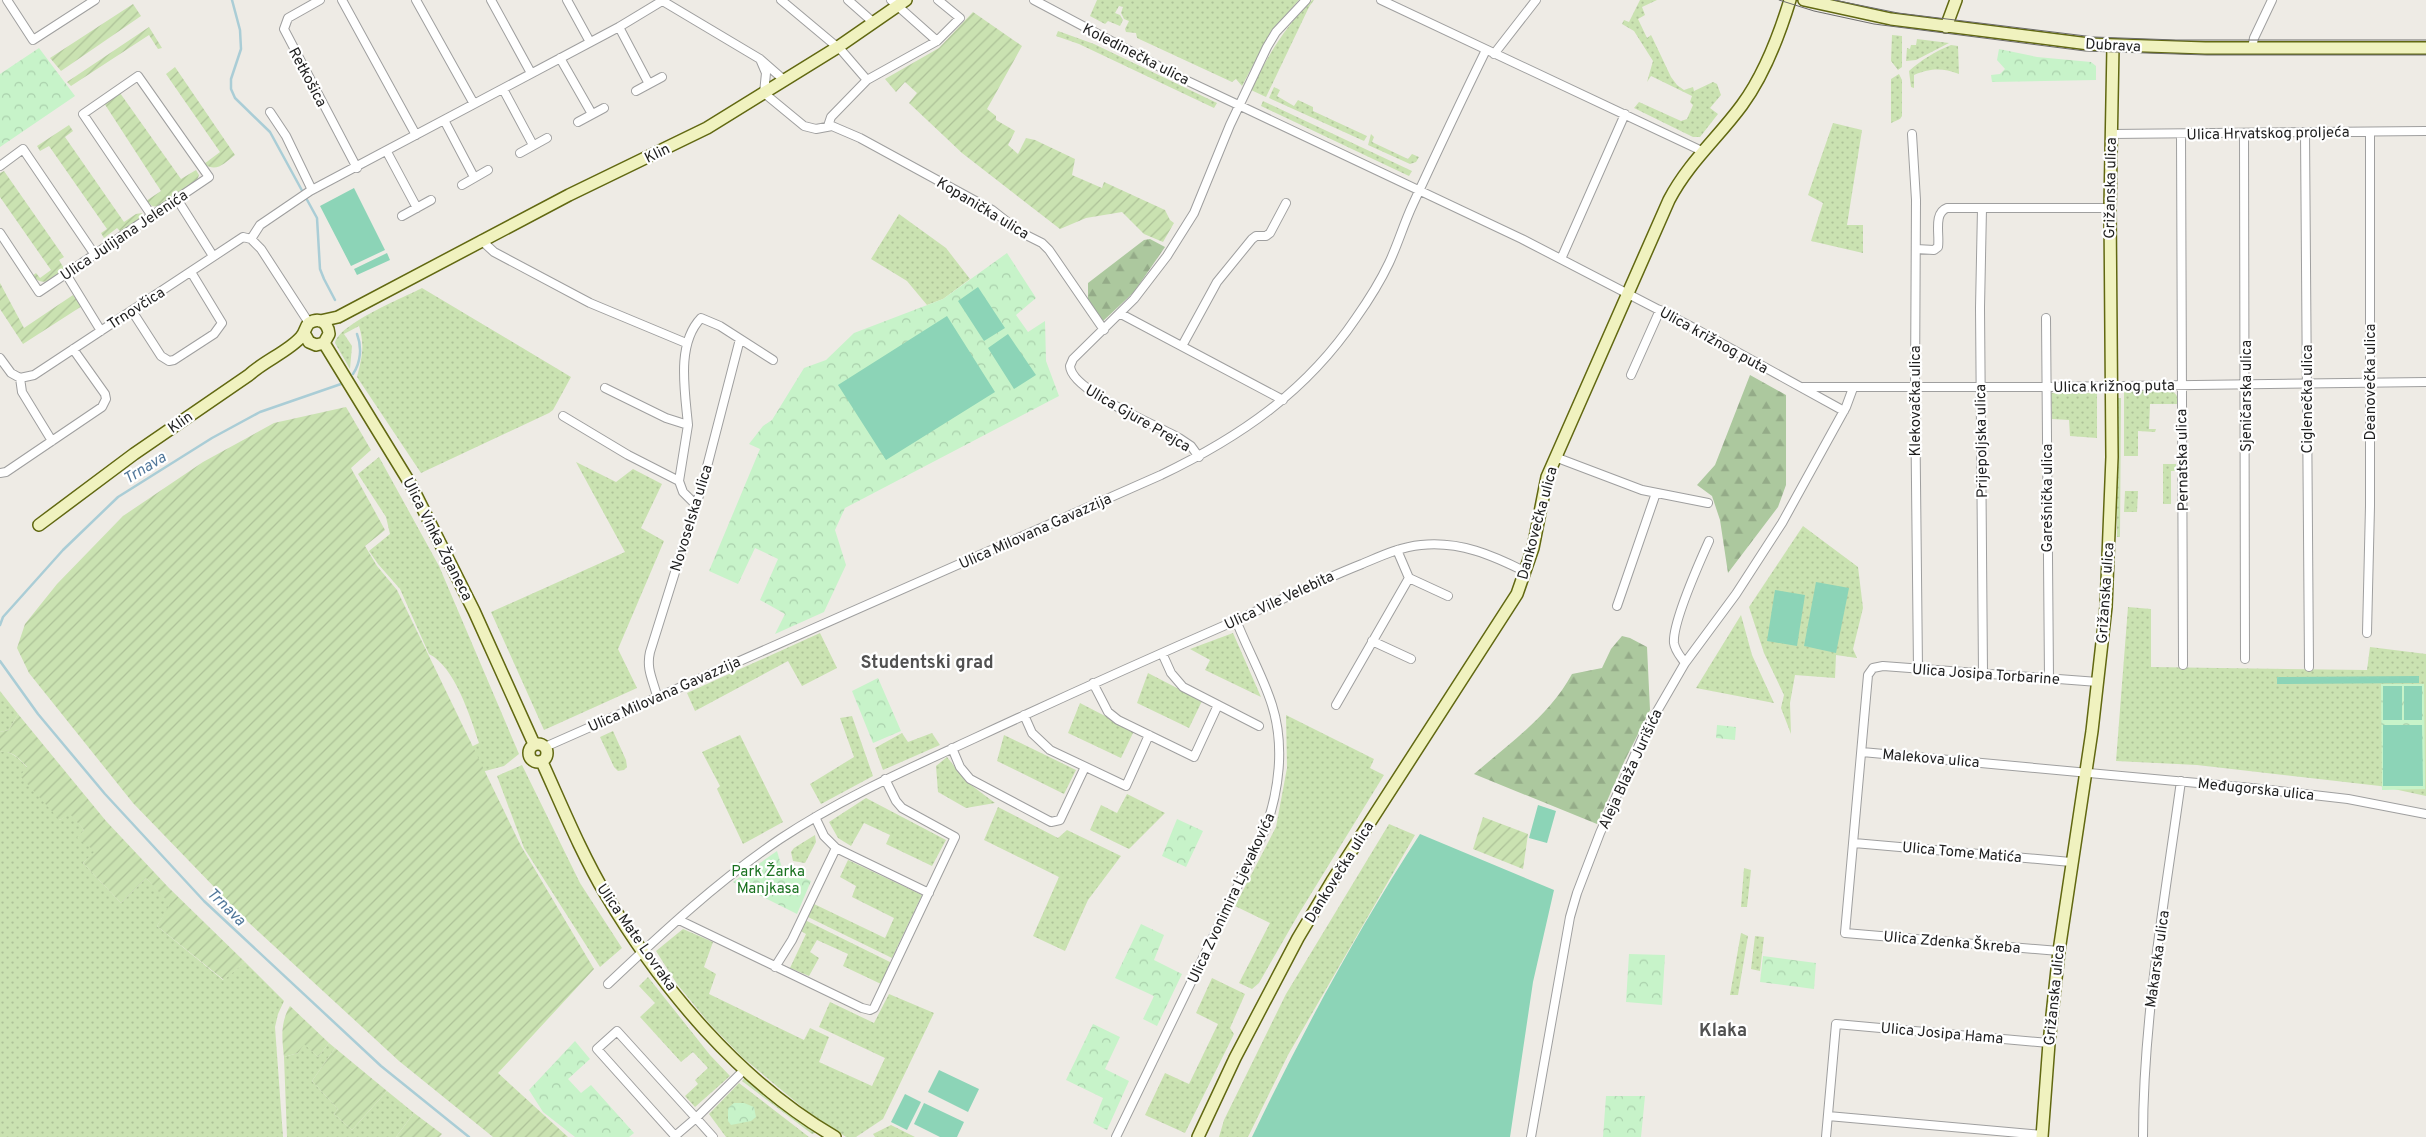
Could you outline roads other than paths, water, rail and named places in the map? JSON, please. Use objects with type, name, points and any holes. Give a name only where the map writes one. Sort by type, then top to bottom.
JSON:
[{"type":"street","points":[[7,0],[33,40],[95,0]]},
{"type":"street","name":"Retkošica","points":[[320,0],[288,18],[284,29],[357,168]]},
{"type":"street","points":[[342,0],[416,135]]},
{"type":"street","points":[[416,0],[474,104]]},
{"type":"street","points":[[491,0],[531,73]]},
{"type":"street","points":[[567,0],[590,42]]},
{"type":"street","points":[[311,326],[261,249],[251,239],[260,225],[311,191],[619,27],[661,0],[760,59],[784,80]]},
{"type":"street","points":[[781,0],[838,48],[867,80]]},
{"type":"street","points":[[848,0],[874,23]]},
{"type":"street","points":[[828,126],[831,117],[867,80],[937,41],[960,18],[938,0]]},
{"type":"street","name":"Koledinečka ulica","points":[[1034,0],[1132,54],[1238,106],[1420,190],[1627,293]]},
{"type":"street","points":[[1238,106],[1272,39],[1306,0]]},
{"type":"street","points":[[1381,0],[1702,151]]},
{"type":"street","points":[[1494,54],[1536,0]]},
{"type":"street","name":"Dankovečka ulica","points":[[1198,1137],[1238,1051],[1298,938],[1348,856],[1515,598],[1526,572],[1536,534],[1543,489],[1555,457],[1669,200],[1682,176],[1740,107],[1751,90],[1773,46],[1790,0]]},
{"type":"street","name":"Dubrava","points":[[1804,0],[1877,17],[1946,27],[2113,46],[2426,48]]},
{"type":"street","points":[[1946,27],[1956,0]]},
{"type":"street","points":[[2252,48],[2254,38],[2272,0]]},
{"type":"street","points":[[898,2],[937,41]]},
{"type":"street","name":"Klin","points":[[249,375],[268,367],[296,349],[322,340],[335,328],[397,287],[481,240],[707,128],[838,48],[874,23],[898,2]]},
{"type":"street","points":[[619,27],[649,84]]},
{"type":"street","name":"Grižanska ulica","points":[[2042,1136],[2049,1043],[2059,951],[2098,682],[2110,526],[2110,208],[2113,46]]},
{"type":"street","points":[[1420,190],[1486,50]]},
{"type":"street","points":[[560,58],[592,114]]},
{"type":"street","points":[[760,59],[766,73],[764,93]]},
{"type":"street","name":"Ulica Julijana Jelenića","points":[[0,233],[40,292],[95,255],[177,199],[209,177],[138,76],[83,114],[152,216]]},
{"type":"street","points":[[636,91],[662,77]]},
{"type":"street","points":[[503,89],[533,145]]},
{"type":"street","name":"Kopanička ulica","points":[[764,93],[804,126],[816,129],[828,126],[838,127],[992,210],[1020,232],[1042,243],[1049,250],[1104,330]]},
{"type":"street","name":"Ulica Gjure Prejca","points":[[1199,457],[1191,446],[1179,438],[1104,400],[1074,379],[1070,370],[1071,362],[1121,314],[1157,270],[1194,213],[1238,106]]},
{"type":"street","points":[[578,122],[604,108]]},
{"type":"street","points":[[270,112],[286,136],[311,191]]},
{"type":"street","points":[[1561,259],[1625,114]]},
{"type":"street","points":[[444,120],[474,177]]},
{"type":"street","name":"Ulica Hrvatskog proljeća","points":[[2111,134],[2426,131]]},
{"type":"street","name":"Ciglenečka ulica","points":[[2305,132],[2308,667]]},
{"type":"street","name":"Deanovečka ulica","points":[[2367,633],[2370,506],[2370,132]]},
{"type":"street","name":"Sjeničarska ulica","points":[[2244,133],[2246,384],[2245,659]]},
{"type":"street","name":"Klekovačka ulica","points":[[1912,134],[1916,249],[1915,388],[1918,669]]},
{"type":"street","name":"Pernatska ulica","points":[[2181,134],[2183,665]]},
{"type":"street","points":[[520,153],[547,138]]},
{"type":"street","points":[[0,166],[23,149],[95,255]]},
{"type":"street","points":[[387,152],[417,208]]},
{"type":"street","points":[[462,184],[488,170]]},
{"type":"street","name":"Ulica Milovana Gavazzija","points":[[539,746],[1076,513],[1199,457],[1242,432],[1283,400],[1332,348],[1364,306],[1388,266],[1420,190]]},
{"type":"street","points":[[177,199],[213,256]]},
{"type":"street","points":[[402,216],[430,200]]},
{"type":"street","points":[[1182,346],[1217,282],[1252,239],[1256,236],[1266,236],[1270,233],[1286,203]]},
{"type":"street","name":"Prijepoljska ulica","points":[[1982,208],[1980,308],[1984,674]]},
{"type":"street","points":[[1916,249],[1934,250],[1938,247],[1939,216],[1944,209],[2110,208]]},
{"type":"street","name":"Trnovčica","points":[[20,378],[34,375],[240,238],[251,239]]},
{"type":"street","points":[[481,240],[494,252],[590,303],[686,343]]},
{"type":"street","points":[[132,311],[161,356],[169,361],[174,360],[214,334],[222,323],[191,272]]},
{"type":"street","points":[[66,274],[101,331]]},
{"type":"street","name":"Klin","points":[[40,525],[119,464],[249,375],[266,360],[295,342],[311,326],[334,319],[365,301],[397,287]]},
{"type":"street","name":"Ulica križnog puta","points":[[1627,293],[1844,411]]},
{"type":"street","points":[[1630,375],[1660,310]]},
{"type":"street","points":[[1121,314],[1283,400]]},
{"type":"street","points":[[696,505],[683,492],[679,481],[688,425],[685,392],[686,343],[695,324],[701,318],[707,318],[773,360]]},
{"type":"street","name":"Garešnička ulica","points":[[2046,318],[2049,678]]},
{"type":"street","points":[[326,324],[322,340],[306,340],[311,326],[326,324]]},
{"type":"street","name":"Novoselska ulica","points":[[657,696],[648,663],[696,505],[740,339]]},
{"type":"street","name":"Ulica Vinka Žganeca","points":[[322,340],[411,485],[539,746],[529,750],[529,757],[534,762],[542,762]]},
{"type":"street","points":[[0,473],[6,472],[102,407],[106,399],[105,394],[73,349]]},
{"type":"street","points":[[0,358],[11,373],[20,378],[22,392],[52,441]]},
{"type":"street","name":"Ulica križnog puta","points":[[1801,387],[1915,388],[1981,386],[2046,388],[2111,385],[2426,382]]},
{"type":"street","points":[[605,388],[666,418],[688,425]]},
{"type":"street","name":"Aleja Blaža Jurišića","points":[[1531,1137],[1561,965],[1576,893],[1600,833],[1645,732],[1685,663],[1736,594],[1782,523],[1844,411],[1853,388]]},
{"type":"street","points":[[563,416],[621,451],[679,481]]},
{"type":"street","points":[[1555,457],[1617,482],[1656,493],[1708,504]]},
{"type":"street","points":[[1616,606],[1656,493]]},
{"type":"street","points":[[1685,663],[1674,644],[1675,632],[1696,570],[1710,541]]},
{"type":"street","name":"Ulica Vile Velebita","points":[[608,984],[745,864],[815,817],[885,779],[1309,585],[1397,550],[1420,545],[1459,546],[1488,553],[1526,572]]},
{"type":"street","points":[[1397,550],[1409,578],[1448,596]]},
{"type":"street","points":[[1336,705],[1409,578]]},
{"type":"street","name":"Ulica Zvonimira Ljevakovića","points":[[1116,1137],[1265,830],[1272,808],[1278,772],[1277,724],[1272,704],[1236,620]]},
{"type":"street","points":[[1372,641],[1411,659]]},
{"type":"street","points":[[1162,653],[1177,682],[1259,726]]},
{"type":"street","name":"Ulica Josipa Torbarine","points":[[1873,668],[1883,666],[2098,682]]},
{"type":"street","name":"Malekova ulica","points":[[1873,668],[1868,675],[1862,752],[2085,773]]},
{"type":"street","points":[[1093,683],[1108,712],[1118,720],[1194,757],[1218,705]]},
{"type":"street","points":[[1024,715],[1032,733],[1050,750],[1126,786],[1149,735]]},
{"type":"street","points":[[539,746],[547,755],[542,762]]},
{"type":"street","points":[[952,748],[960,767],[970,779],[1051,822],[1060,820],[1085,767]]},
{"type":"street","points":[[1854,843],[1862,752]]},
{"type":"street","name":"Ulica Mate Lovraka","points":[[542,762],[594,874],[643,952],[686,1007],[745,1069],[831,1136]]},
{"type":"street","name":"Međugorska ulica","points":[[2085,773],[2182,781],[2348,799],[2426,814]]},
{"type":"street","points":[[679,920],[774,967],[870,1010],[876,1005],[956,837],[902,808],[896,801],[885,779]]},
{"type":"street","name":"Makarska ulica","points":[[2143,1137],[2143,1102],[2149,1016],[2182,781]]},
{"type":"street","points":[[815,817],[824,836],[836,848],[929,893]]},
{"type":"street","name":"Ulica Tome Matića","points":[[1854,843],[2071,862]]},
{"type":"street","name":"Ulica Zdenka Škreba","points":[[1854,843],[1845,933],[2059,951]]},
{"type":"street","points":[[774,967],[792,940],[836,848]]},
{"type":"street","name":"Ulica Josipa Hama","points":[[1828,1116],[1836,1024],[2049,1043]]},
{"type":"street","points":[[713,1137],[696,1118],[617,1031],[597,1049],[676,1136],[696,1118],[745,1069]]},
{"type":"street","points":[[1826,1137],[1828,1116],[2042,1136]]},
{"type":"waterway","name":"Trnava","points":[[232,0],[240,30],[241,49],[231,79],[231,89],[235,98],[270,132],[317,218],[320,269],[335,300]]},
{"type":"waterway","name":"Trnava","points":[[353,374],[358,365],[360,354],[357,334]]},
{"type":"waterway","name":"Trnava","points":[[0,625],[3,617],[63,550],[118,497],[212,438],[260,412],[341,384]]},
{"type":"waterway","name":"Trnava","points":[[0,661],[38,714],[105,794],[204,901],[381,1066],[469,1137]]},
{"type":"tram line","points":[[1779,0],[1814,11],[1874,24],[2085,51],[2207,55],[2426,55]]},
{"type":"tram line","points":[[1834,0],[1898,13],[2094,37],[2176,40],[2426,40]]},
{"type":"district","name":"Studentski grad","points":[[927,662]]},
{"type":"district","name":"Klaka","points":[[1723,1030]]},
{"type":"park label","name":"Park Žarka Manjkasa","points":[[768,880]]}]
